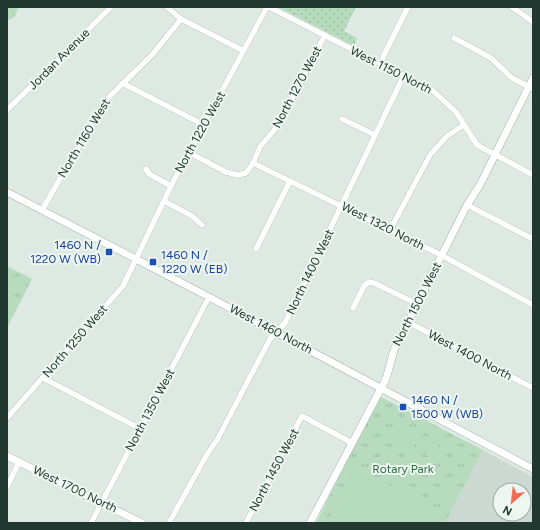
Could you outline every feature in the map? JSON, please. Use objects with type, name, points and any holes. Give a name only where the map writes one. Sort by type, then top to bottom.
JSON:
[{"type":"street","name":"Jordan Avenue","points":[[7,110],[110,7]]},
{"type":"street","points":[[167,7],[181,19],[244,51]]},
{"type":"street","name":"West 1150 North","points":[[268,7],[432,90],[443,98],[456,112],[477,145],[533,174]]},
{"type":"street","name":"North 1220 West","points":[[136,258],[171,186],[268,7]]},
{"type":"street","points":[[380,63],[408,7]]},
{"type":"street","points":[[512,7],[533,22]]},
{"type":"street","name":"North 1160 West","points":[[42,210],[105,101],[152,55],[181,19]]},
{"type":"street","name":"North 1270 West","points":[[190,153],[226,172],[242,176],[246,173],[253,163],[260,148],[279,124],[325,35]]},
{"type":"street","points":[[454,38],[491,58],[512,78],[531,88]]},
{"type":"street","name":"North 1400 West","points":[[169,523],[206,456],[217,440],[270,339],[285,323],[404,76]]},
{"type":"street","name":"North 1500 West","points":[[310,523],[389,371],[394,350],[441,255],[467,204],[480,186],[494,155],[531,88],[533,78]]},
{"type":"street","points":[[122,83],[204,125]]},
{"type":"street","points":[[342,119],[375,136]]},
{"type":"street","points":[[390,230],[430,155],[447,136],[464,125]]},
{"type":"street","name":"West 1320 North","points":[[253,163],[342,205],[441,255],[533,305]]},
{"type":"street","points":[[146,169],[149,174],[171,186]]},
{"type":"street","points":[[256,249],[290,181]]},
{"type":"street","name":"West 1460 North","points":[[7,192],[209,296],[533,469]]},
{"type":"street","points":[[164,201],[192,216],[202,225]]},
{"type":"street","points":[[467,204],[533,239]]},
{"type":"street","name":"North 1250 West","points":[[7,418],[123,286],[136,258]]},
{"type":"street","points":[[353,308],[364,286],[369,282],[417,304]]},
{"type":"street","name":"North 1350 West","points":[[91,523],[209,296]]},
{"type":"street","name":"West 1400 North","points":[[408,322],[533,388]]},
{"type":"street","points":[[43,378],[140,430]]},
{"type":"street","name":"North 1450 West","points":[[246,523],[302,416],[352,443]]},
{"type":"street","name":"West 1700 North","points":[[7,456],[142,523]]},
{"type":"street","points":[[7,487],[19,462]]},
{"type":"shaded area","points":[[483,450],[533,477],[533,523],[445,523]]},
{"type":"green space","points":[[7,7],[19,7],[14,17],[7,21]]},
{"type":"green space","points":[[278,7],[295,7],[299,9],[301,7],[356,7],[344,31],[357,38],[354,46]]},
{"type":"green space","points":[[7,266],[32,279],[7,328]]},
{"type":"green space","name":"Rotary Park","points":[[379,396],[483,450],[445,523],[316,523]]},
{"type":"green space","points":[[403,424],[410,428],[402,443],[395,439]]},
{"type":"green space","points":[[413,430],[420,433],[413,448],[406,444]]},
{"type":"green space","points":[[423,435],[430,438],[423,453],[416,450]]},
{"type":"green space","points":[[434,440],[440,443],[433,458],[426,455]]},
{"type":"green space","points":[[355,467],[440,512],[435,523],[326,523]]},
{"type":"green space","points":[[446,490],[454,494],[448,507],[440,503]]},
{"type":"place","name":"1460 N / 1220 W (WB)","points":[[109,252]]},
{"type":"place","name":"1460 N / 1220 W (EB)","points":[[153,262]]},
{"type":"place","name":"1460 N / 1500 W (WB)","points":[[403,407]]}]
